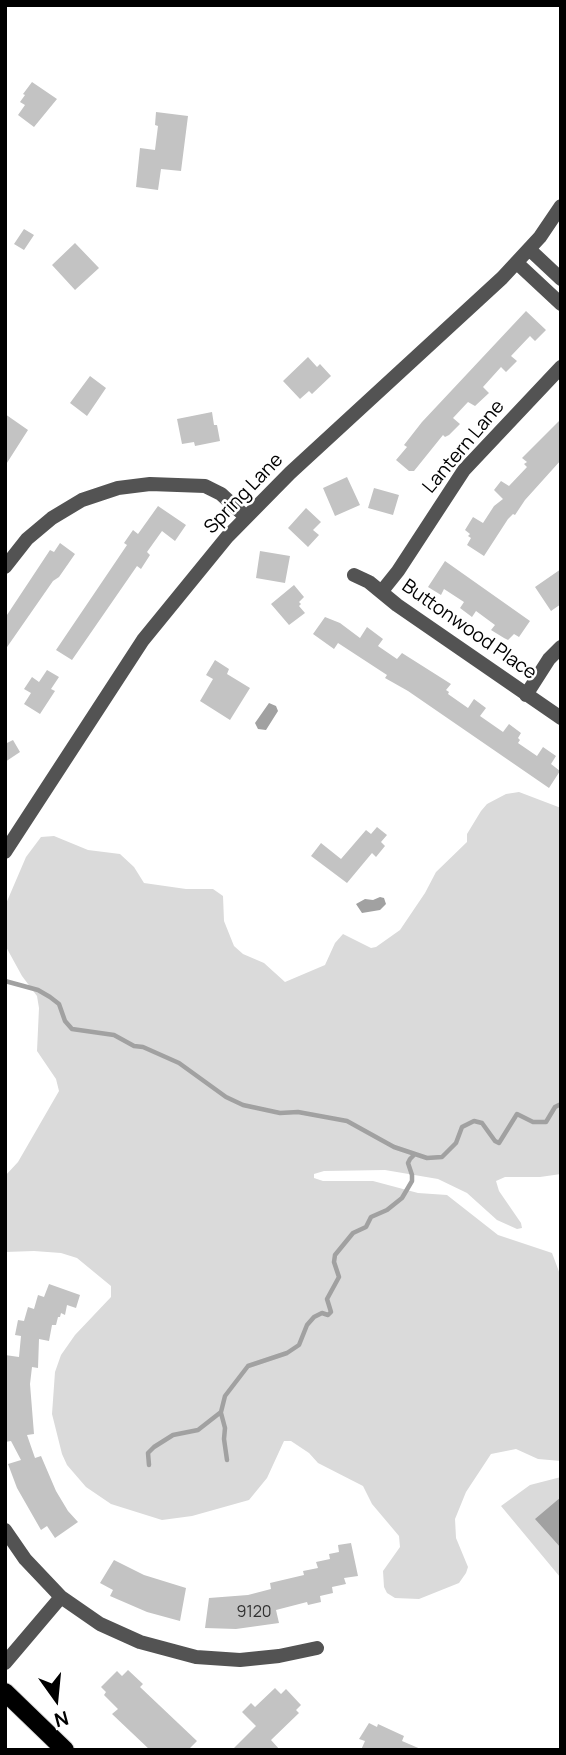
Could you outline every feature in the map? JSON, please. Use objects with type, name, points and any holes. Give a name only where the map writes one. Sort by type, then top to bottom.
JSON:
[{"type":"main road","points":[[5,1692],[65,1750]]},
{"type":"street","name":"Spring Lane","points":[[5,852],[143,640],[182,590],[246,517],[290,473],[517,263],[561,206]]},
{"type":"street","points":[[529,249],[561,279]]},
{"type":"street","points":[[517,263],[561,304]]},
{"type":"street","name":"Lantern Lane","points":[[382,591],[464,470],[561,367]]},
{"type":"street","points":[[5,568],[27,539],[52,518],[82,500],[118,488],[150,484],[205,486],[221,494],[246,517]]},
{"type":"street","name":"Buttonwood Place","points":[[354,575],[382,591],[397,605],[561,718]]},
{"type":"street","points":[[526,695],[537,675],[561,647]]},
{"type":"street","points":[[5,1530],[31,1566],[61,1597],[118,1634],[173,1653],[196,1657],[240,1660],[317,1648]]},
{"type":"street","points":[[5,1663],[61,1597]]},
{"type":"shaded area","points":[[269,703],[276,706],[278,711],[266,730],[258,729],[255,723]]},
{"type":"shaded area","points":[[519,792],[561,808],[561,1174],[505,1177],[496,1181],[499,1191],[521,1223],[522,1228],[517,1229],[497,1220],[467,1193],[438,1179],[385,1170],[324,1171],[314,1174],[314,1178],[323,1181],[373,1181],[418,1193],[447,1195],[498,1235],[552,1253],[561,1277],[561,1461],[538,1459],[516,1449],[491,1454],[466,1492],[455,1519],[456,1538],[468,1567],[466,1573],[459,1583],[419,1599],[395,1598],[387,1593],[384,1587],[383,1571],[400,1547],[399,1536],[372,1504],[363,1486],[318,1463],[291,1441],[284,1441],[267,1478],[249,1500],[192,1516],[162,1520],[111,1504],[86,1487],[67,1465],[52,1414],[55,1372],[61,1355],[75,1335],[111,1297],[111,1286],[77,1258],[61,1253],[5,1252],[5,1176],[18,1162],[59,1091],[56,1079],[37,1051],[37,996],[5,945],[5,906],[26,857],[41,837],[54,836],[88,850],[120,854],[134,867],[144,883],[186,889],[213,889],[223,896],[224,921],[234,946],[243,954],[264,963],[285,982],[325,965],[335,943],[343,934],[371,948],[400,930],[436,872],[467,842],[467,834],[487,804],[506,794]]},
{"type":"shaded area","points":[[384,898],[386,904],[380,910],[362,913],[356,904],[365,899]]},
{"type":"shaded area","points":[[561,1477],[560,1577],[501,1506],[530,1485]]},
{"type":"shaded area","points":[[561,1497],[561,1548],[535,1519]]},
{"type":"building","points":[[32,82],[57,99],[34,127],[18,115],[25,105],[20,102],[25,95],[23,94]]},
{"type":"building","points":[[156,112],[188,116],[181,171],[161,169],[158,190],[136,187],[140,148],[155,150],[158,126],[155,125]]},
{"type":"building","points":[[24,229],[34,235],[24,250],[14,244]]},
{"type":"building","points":[[75,243],[99,268],[75,290],[52,265]]},
{"type":"building","points":[[526,311],[546,330],[535,341],[530,336],[511,356],[517,361],[506,372],[501,367],[483,387],[489,393],[475,406],[468,402],[453,418],[460,424],[449,435],[443,435],[414,471],[409,471],[396,460],[407,447],[404,445],[422,422]]},
{"type":"building","points":[[308,357],[317,367],[320,364],[331,376],[312,394],[309,391],[300,399],[283,381]]},
{"type":"building","points":[[90,376],[106,388],[87,416],[70,403]]},
{"type":"building","points":[[212,412],[220,441],[195,446],[194,442],[182,444],[177,419]]},
{"type":"building","points":[[5,414],[28,430],[5,466]]},
{"type":"building","points":[[561,419],[561,460],[515,515],[508,519],[484,556],[467,545],[471,538],[465,530],[473,517],[483,523],[494,506],[503,499],[494,490],[501,481],[509,486],[527,467],[524,464],[527,462],[522,458]]},
{"type":"building","points":[[347,477],[360,505],[335,516],[323,488]]},
{"type":"building","points":[[374,488],[399,495],[393,515],[368,508]]},
{"type":"building","points":[[158,506],[186,525],[175,541],[162,531],[147,552],[150,555],[141,569],[137,566],[72,660],[56,650],[127,545],[124,543],[133,530],[138,534]]},
{"type":"building","points":[[306,508],[321,522],[313,530],[319,535],[308,547],[288,528]]},
{"type":"building","points":[[60,543],[75,554],[5,650],[5,618],[50,550],[54,552]]},
{"type":"building","points":[[260,551],[290,556],[285,583],[256,578]]},
{"type":"building","points":[[445,561],[530,621],[519,637],[514,634],[508,640],[504,638],[491,630],[495,625],[476,611],[472,617],[460,608],[464,602],[444,589],[441,595],[428,587]]},
{"type":"building","points":[[561,569],[561,604],[551,611],[535,587]]},
{"type":"building","points":[[294,585],[304,597],[299,606],[305,613],[289,625],[271,604]]},
{"type":"building","points":[[325,617],[340,623],[360,638],[367,627],[383,639],[378,646],[397,659],[402,653],[451,684],[446,690],[448,694],[468,708],[474,699],[486,708],[480,716],[503,732],[509,724],[521,733],[518,743],[537,756],[543,747],[556,756],[551,764],[560,771],[549,788],[385,678],[387,675],[338,643],[334,649],[313,634]]},
{"type":"building","points":[[215,660],[229,669],[227,674],[250,688],[230,720],[200,701],[213,679],[206,675]]},
{"type":"building","points":[[47,670],[59,677],[51,689],[55,691],[40,714],[24,704],[31,693],[24,689],[32,677],[39,682]]},
{"type":"building","points":[[13,740],[20,752],[5,762],[5,744]]},
{"type":"building","points":[[377,827],[387,835],[381,842],[385,846],[376,857],[372,853],[347,883],[311,856],[321,843],[341,859],[366,830],[371,834]]},
{"type":"building","points":[[49,1284],[80,1295],[76,1308],[67,1305],[65,1315],[61,1313],[56,1325],[52,1325],[49,1341],[39,1339],[38,1368],[32,1367],[30,1384],[34,1434],[27,1435],[35,1458],[41,1456],[56,1491],[78,1522],[55,1538],[47,1526],[41,1530],[17,1488],[8,1464],[21,1460],[11,1441],[5,1442],[5,1355],[19,1357],[21,1336],[15,1335],[18,1320],[24,1321],[28,1307],[34,1309],[38,1295],[44,1297]]},
{"type":"building","points":[[351,1543],[358,1576],[344,1578],[346,1584],[332,1587],[333,1593],[320,1596],[321,1602],[308,1605],[307,1602],[276,1610],[279,1623],[236,1629],[205,1628],[209,1598],[248,1595],[271,1589],[270,1583],[304,1575],[303,1571],[318,1568],[316,1562],[330,1559],[329,1554],[339,1552],[338,1545]]},
{"type":"building","points":[[114,1560],[144,1575],[186,1588],[180,1621],[147,1612],[110,1596],[113,1590],[100,1583]]},
{"type":"building","points":[[128,1670],[143,1684],[140,1687],[197,1741],[188,1750],[150,1750],[112,1714],[118,1709],[104,1695],[106,1692],[101,1687],[117,1671],[122,1676]]},
{"type":"building","points":[[275,1688],[281,1694],[286,1689],[301,1705],[296,1710],[299,1713],[271,1740],[280,1750],[232,1750],[256,1726],[242,1712],[251,1703],[255,1707]]},
{"type":"building","points":[[369,1723],[377,1727],[378,1724],[404,1736],[402,1741],[423,1750],[361,1750],[365,1741],[359,1739]]},
{"type":"waterway","points":[[5,981],[38,990],[50,997],[59,1004],[65,1021],[72,1029],[114,1035],[134,1046],[143,1047],[179,1063],[226,1097],[243,1105],[280,1113],[298,1112],[347,1121],[394,1147],[415,1154]]},
{"type":"waterway","points":[[149,1465],[148,1453],[154,1447],[173,1435],[198,1430],[221,1412],[225,1396],[248,1366],[287,1353],[299,1345],[307,1325],[314,1317],[331,1312],[327,1299],[339,1277],[334,1262],[335,1255],[353,1233],[366,1227],[371,1217],[387,1210],[402,1198],[412,1181],[408,1163],[415,1154],[427,1158],[442,1157],[456,1143],[462,1127],[474,1121],[482,1123],[499,1143],[517,1114],[533,1122],[546,1122],[555,1107],[561,1104]]},
{"type":"waterway","points":[[221,1413],[227,1460]]}]
